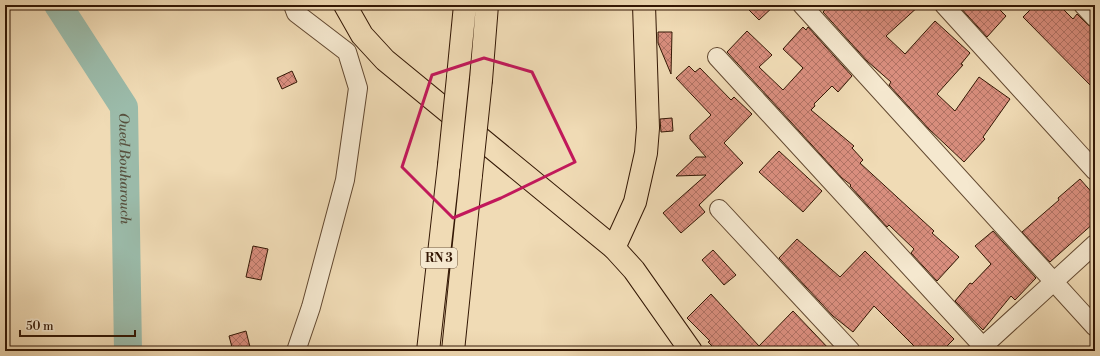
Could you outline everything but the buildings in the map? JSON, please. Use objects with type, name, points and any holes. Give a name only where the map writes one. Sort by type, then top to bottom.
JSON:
[{"type":"main road","points":[[345,5],[362,35],[385,60],[614,248],[634,270],[690,351]]},
{"type":"main road","name":"RN 3","points":[[428,351],[465,5]]},
{"type":"main road","name":"RN 3","points":[[453,351],[481,80],[487,5]]},
{"type":"main road","points":[[614,248],[635,202],[646,153],[648,128],[644,5]]},
{"type":"street","points":[[293,5],[296,13],[347,52],[358,88],[345,180],[311,307],[296,351]]},
{"type":"street","points":[[802,5],[1095,326]]},
{"type":"street","points":[[944,5],[1095,171]]},
{"type":"street","points":[[1083,5],[1095,18]]},
{"type":"street","points":[[347,52],[362,35]]},
{"type":"street","points":[[717,57],[983,349],[1095,244]]},
{"type":"street","points":[[719,209],[851,351]]},
{"type":"highlighted area","points":[[484,58],[532,72],[575,162],[501,198],[453,218],[402,167],[432,75]]},
{"type":"waterway","name":"Oued Bouharouch","points":[[58,5],[124,107],[128,351]]}]
